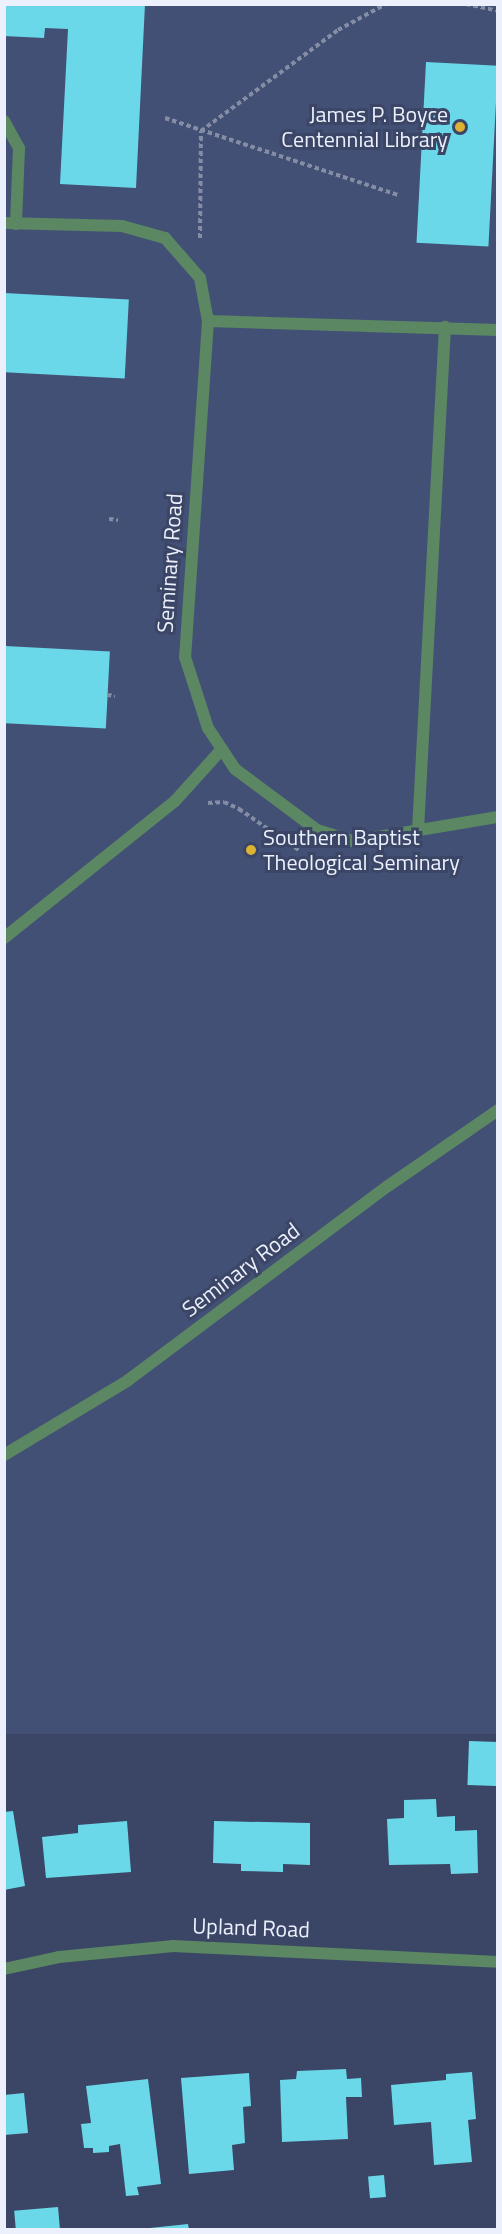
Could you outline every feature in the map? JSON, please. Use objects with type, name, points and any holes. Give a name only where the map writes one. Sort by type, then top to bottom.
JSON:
[{"type":"street","points":[[4,121],[20,148],[10,223],[122,226],[165,238],[200,278]]},
{"type":"street","name":"Seminary Road","points":[[200,278],[208,321],[185,657],[208,728],[235,769],[317,830],[354,841],[498,817]]},
{"type":"street","points":[[208,321],[498,330]]},
{"type":"street","points":[[418,830],[445,327]]},
{"type":"street","points":[[4,938],[175,801],[222,749]]},
{"type":"street","name":"Seminary Road","points":[[4,1455],[127,1381],[388,1186],[498,1110]]},
{"type":"street","name":"Upland Road","points":[[4,1968],[58,1957],[173,1946],[498,1962]]},
{"type":"path","points":[[201,131],[338,30],[386,4]]},
{"type":"path","points":[[466,4],[498,11]]},
{"type":"path","points":[[165,118],[398,195]]},
{"type":"path","points":[[200,278],[201,131]]},
{"type":"path","points":[[109,519],[118,520]]},
{"type":"path","points":[[107,695],[115,696]]},
{"type":"shaded area","name":"Southern Baptist Theological Seminary","points":[[5,5],[497,5],[497,1734],[5,1734]]},
{"type":"building","points":[[4,4],[145,4],[136,188],[60,184],[68,29],[45,28],[44,38],[4,36]]},
{"type":"building","name":"James P. Boyce Centennial Library","points":[[426,62],[498,66],[488,247],[417,243]]},
{"type":"building","points":[[4,293],[129,300],[125,378],[4,372]]},
{"type":"building","points":[[5,646],[110,651],[106,728],[4,723]]},
{"type":"building","points":[[469,1741],[498,1742],[496,1786],[467,1785]]},
{"type":"building","points":[[436,1799],[437,1817],[455,1816],[455,1831],[477,1830],[478,1873],[451,1874],[450,1864],[389,1865],[387,1819],[404,1818],[404,1800]]},
{"type":"building","points":[[13,1811],[25,1886],[4,1890],[4,1812]]},
{"type":"building","points":[[127,1821],[131,1872],[46,1878],[42,1837],[78,1833],[78,1825]]},
{"type":"building","points":[[214,1821],[310,1823],[310,1865],[283,1864],[283,1872],[241,1871],[241,1864],[213,1863]]},
{"type":"building","points":[[346,2069],[347,2079],[361,2078],[362,2097],[346,2097],[348,2139],[282,2142],[280,2080],[296,2079],[297,2071]]},
{"type":"building","points":[[472,2072],[476,2119],[468,2120],[472,2162],[434,2165],[431,2122],[394,2125],[391,2085],[446,2080],[446,2074]]},
{"type":"building","points":[[249,2073],[251,2106],[243,2107],[245,2143],[232,2145],[234,2170],[189,2174],[181,2078]]},
{"type":"building","points":[[148,2079],[161,2184],[137,2187],[139,2195],[126,2196],[120,2144],[109,2146],[109,2152],[93,2153],[93,2148],[84,2148],[81,2124],[91,2123],[86,2086]]},
{"type":"building","points":[[24,2093],[28,2133],[4,2135],[4,2095]]},
{"type":"building","points":[[384,2175],[386,2197],[370,2198],[368,2176]]},
{"type":"building","points":[[58,2207],[60,2230],[16,2230],[14,2211]]},
{"type":"building","points":[[188,2224],[189,2230],[150,2230],[150,2228]]},
{"type":"place","name":"James P. Boyce Centennial Library","points":[[460,127]]},
{"type":"place","name":"Southern Baptist Theological Seminary","points":[[251,850]]}]
